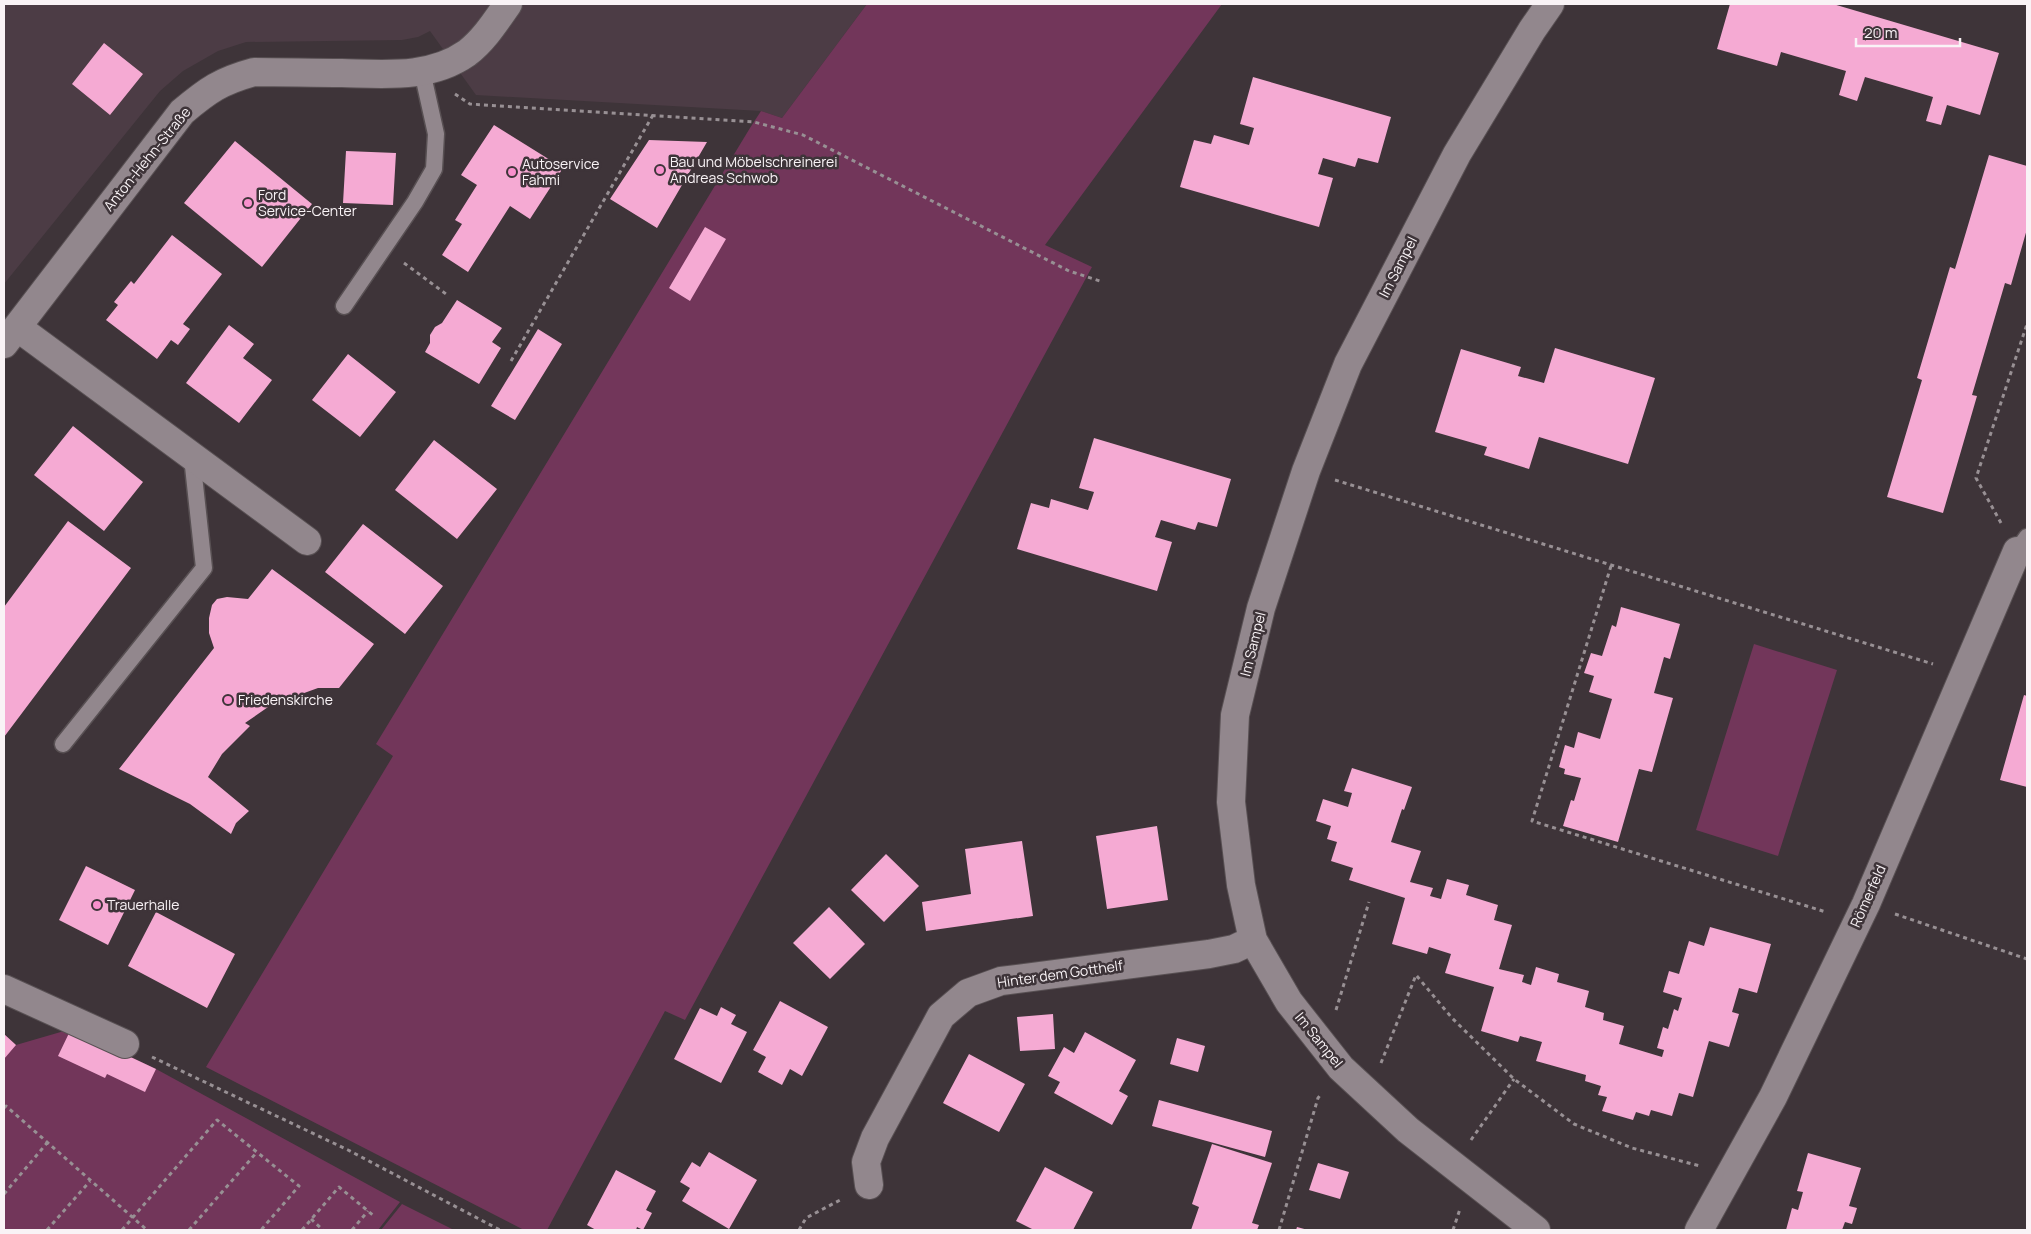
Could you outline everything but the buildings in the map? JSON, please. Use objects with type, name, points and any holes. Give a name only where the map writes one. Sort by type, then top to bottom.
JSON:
[{"type":"street","name":"Anton-Hehn-Straße","points":[[306,541],[192,457],[10,335],[182,112],[208,90],[235,77],[254,72],[402,74],[422,71],[456,60],[468,52],[488,32],[508,4]]},
{"type":"street","name":"Im Sampel","points":[[1536,1230],[1452,1166],[1408,1130],[1369,1094],[1341,1068],[1289,1002],[1253,940],[1241,885],[1231,802],[1235,715],[1261,608],[1306,470],[1348,364],[1457,154],[1532,30],[1550,4]]},
{"type":"street","name":"Römerfeld","points":[[1699,1230],[1772,1097],[1861,912],[2022,544]]},
{"type":"street","name":"Hinter dem Gotthelf","points":[[869,1185],[866,1162],[874,1138],[941,1016],[968,993],[1001,981],[1210,954],[1234,949],[1253,940]]},
{"type":"street","points":[[4,990],[125,1044]]},
{"type":"lane","points":[[344,306],[415,202],[434,169],[436,134],[422,71]]},
{"type":"lane","points":[[63,744],[204,568],[192,457]]},
{"type":"path","points":[[422,71],[470,104],[754,122],[803,135],[1069,271],[1100,281]]},
{"type":"path","points":[[511,361],[653,115]]},
{"type":"path","points":[[384,248],[446,294]]},
{"type":"path","points":[[2022,544],[1976,478],[2027,324]]},
{"type":"path","points":[[1306,470],[1361,489],[1964,674]]},
{"type":"path","points":[[1611,566],[1532,820],[2027,959]]},
{"type":"path","points":[[1324,1047],[1369,902]]},
{"type":"path","points":[[1369,1094],[1416,975],[1452,1018],[1514,1079],[1574,1124],[1632,1148],[1730,1174]]},
{"type":"path","points":[[125,1044],[348,1150],[500,1230]]},
{"type":"path","points":[[1279,1230],[1318,1098],[1341,1068]]},
{"type":"path","points":[[1452,1166],[1514,1079]]},
{"type":"path","points":[[4,1108],[6,1106],[146,1230]]},
{"type":"path","points":[[122,1230],[217,1120],[299,1186],[261,1230]]},
{"type":"path","points":[[4,1194],[47,1143]]},
{"type":"path","points":[[189,1230],[257,1152]]},
{"type":"path","points":[[47,1230],[90,1181]]},
{"type":"path","points":[[800,1230],[806,1218],[869,1185]]},
{"type":"path","points":[[302,1230],[339,1187],[374,1216]]},
{"type":"path","points":[[352,1230],[368,1211]]},
{"type":"path","points":[[311,1219],[323,1230]]},
{"type":"shaded area","points":[[4,4],[867,4],[782,118],[761,111],[476,95],[430,31],[418,37],[402,40],[246,42],[218,51],[183,71],[160,91],[4,284]]},
{"type":"shaded area","points":[[867,4],[1222,4],[1045,245],[1092,267],[685,1020],[665,1011],[547,1230],[524,1230],[206,1067],[393,756],[376,744],[750,128],[761,111],[782,118]]},
{"type":"shaded area","points":[[1754,644],[1837,670],[1778,856],[1696,830]]},
{"type":"shaded area","points":[[71,1029],[156,1069],[400,1202],[378,1230],[4,1230],[4,1034],[16,1045]]},
{"type":"shaded area","points":[[402,1204],[454,1230],[381,1230]]},
{"type":"place","name":"Bau und Möbelschreinerei Andreas Schwob","points":[[660,170]]},
{"type":"place","name":"Autoservice Fahmi","points":[[512,172]]},
{"type":"place","name":"Ford Service-Center","points":[[248,203]]},
{"type":"place","name":"Friedenskirche","points":[[228,700]]},
{"type":"place","name":"Trauerhalle","points":[[97,905]]}]
